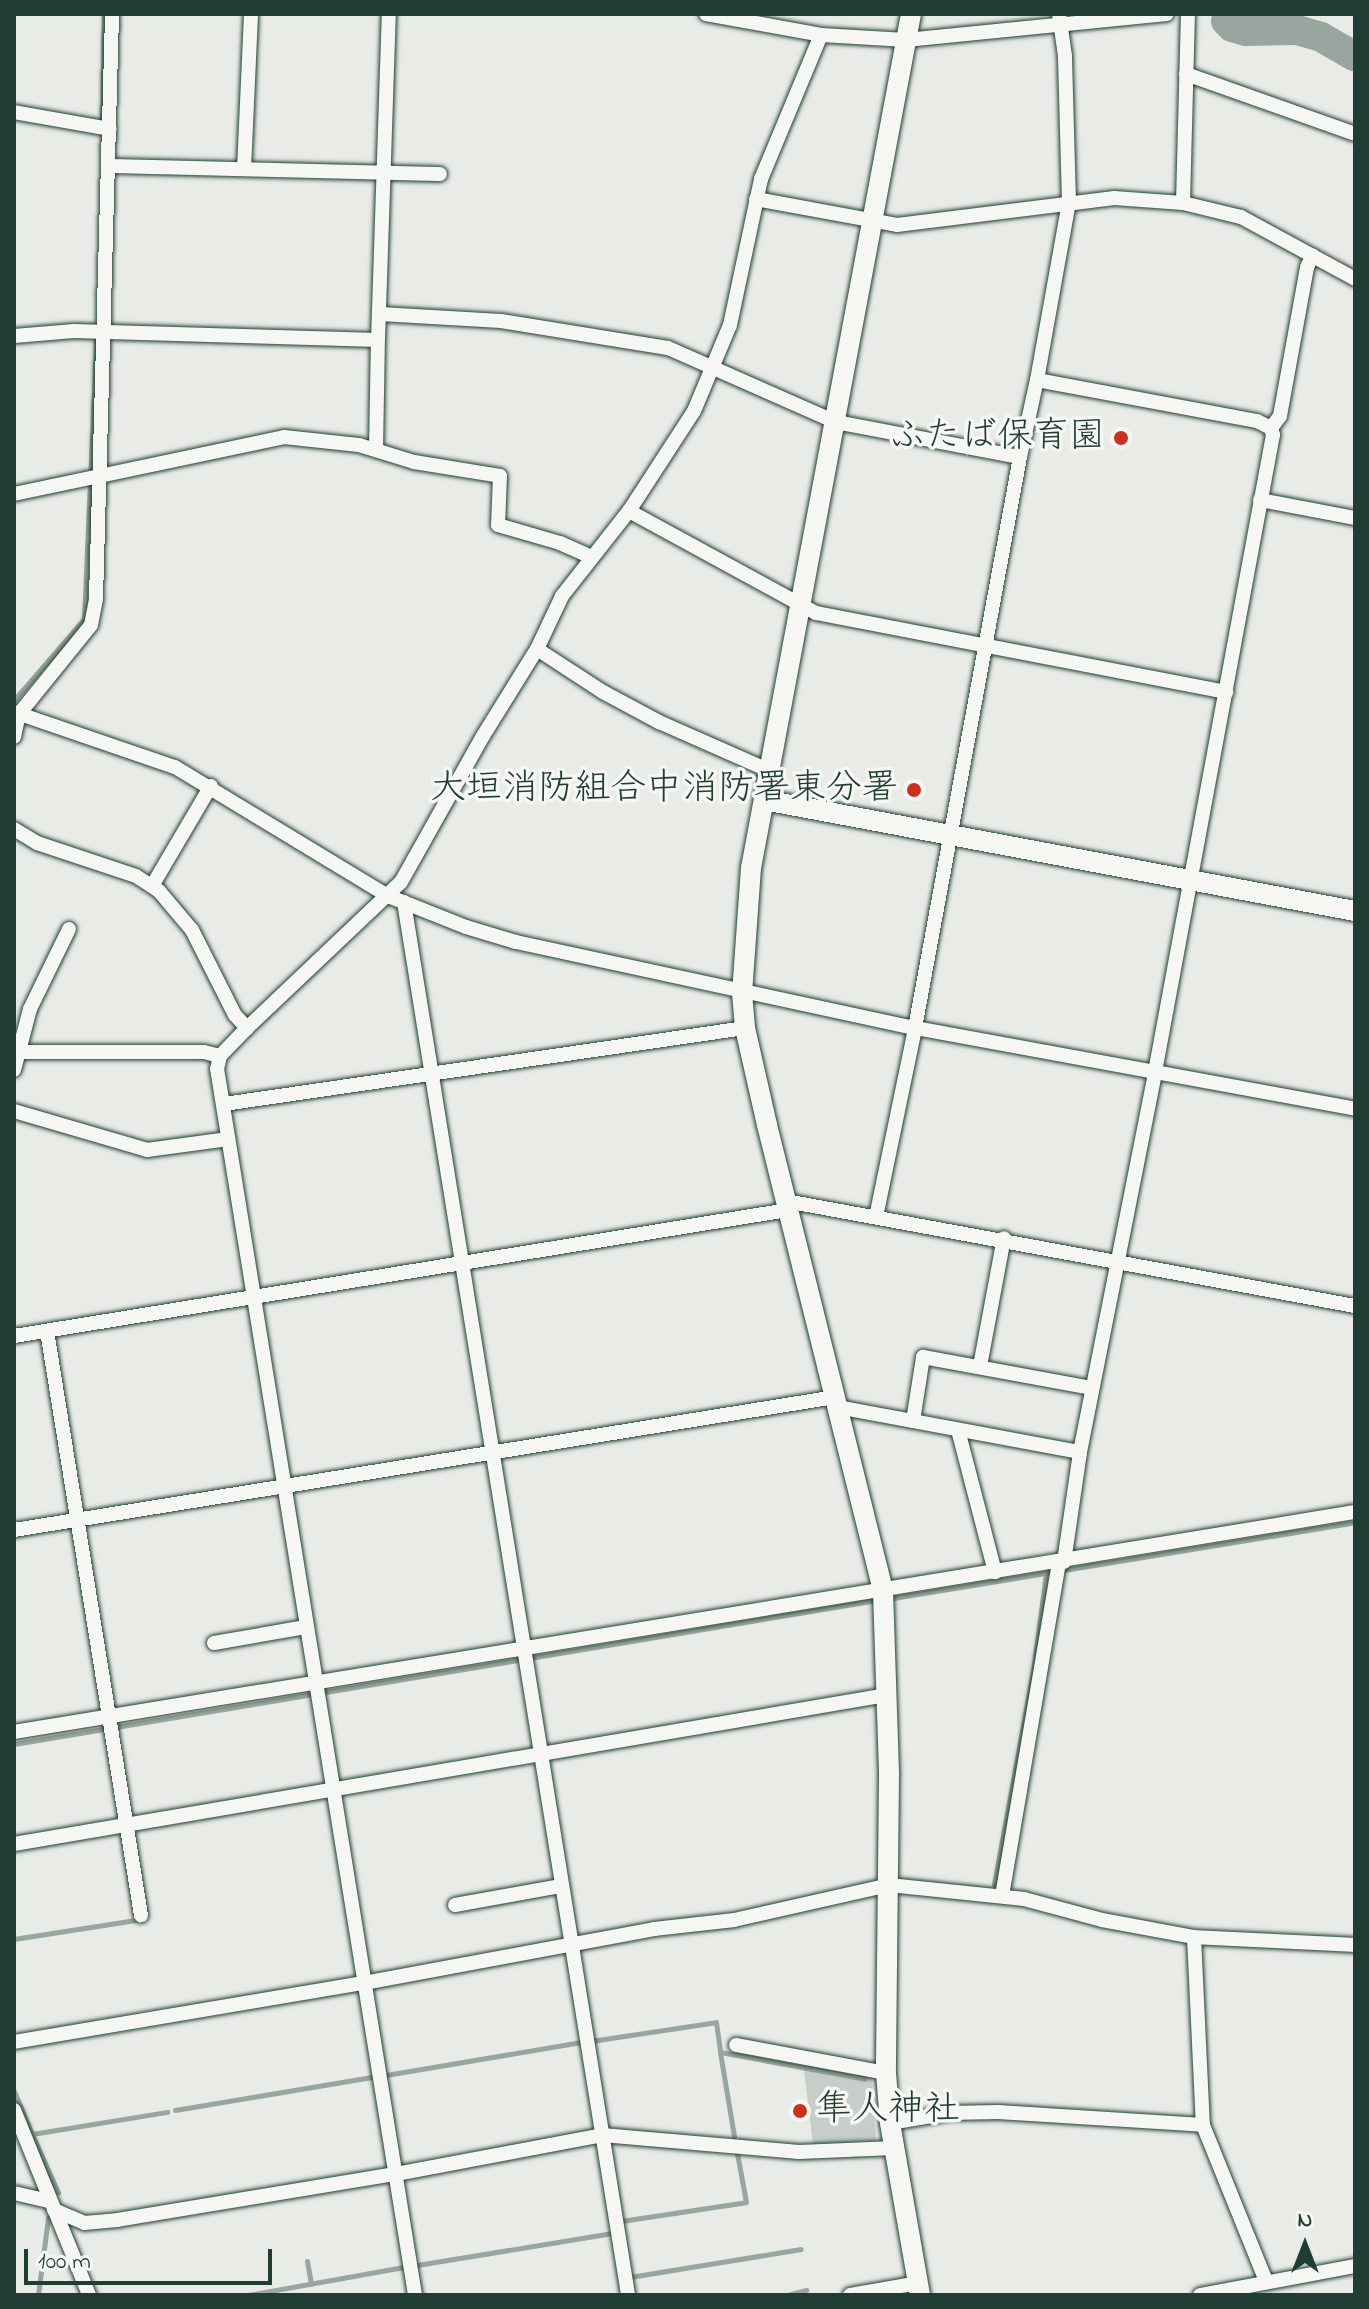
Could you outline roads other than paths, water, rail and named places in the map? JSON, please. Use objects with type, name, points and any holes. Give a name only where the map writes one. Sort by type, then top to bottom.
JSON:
[{"type":"street","points":[[14,737],[17,713],[91,625],[96,599],[112,14]]},
{"type":"street","points":[[244,169],[251,14]]},
{"type":"street","points":[[376,450],[389,14]]},
{"type":"street","points":[[706,14],[821,35],[906,40],[1060,20],[1167,14]]},
{"type":"street","points":[[850,2295],[919,2289],[890,2123],[886,2073],[889,1885],[883,1591],[745,1028],[742,993],[746,914],[764,800],[911,14]]},
{"type":"street","points":[[1183,203],[1188,14]]},
{"type":"street","points":[[876,1217],[915,1028],[1069,202],[1060,20]]},
{"type":"street","points":[[415,2295],[217,1069],[220,1056],[247,1028],[401,882],[483,736],[537,649],[562,596],[629,511],[694,411],[730,325],[761,179],[821,35]]},
{"type":"street","points":[[1186,74],[1355,134]]},
{"type":"street","points":[[14,112],[110,129]]},
{"type":"street","points":[[109,166],[440,174]]},
{"type":"street","points":[[756,199],[872,223],[897,225],[1114,198],[1183,203],[1241,217],[1355,279]]},
{"type":"street","points":[[1271,428],[1280,416],[1307,267],[1313,255]]},
{"type":"street","points":[[380,314],[540,326],[668,348],[836,422],[1020,457]]},
{"type":"street","points":[[14,336],[105,332],[378,340]]},
{"type":"street","points":[[1002,1896],[1080,1452],[1155,1072],[1273,435],[1271,428],[1257,421],[1037,380]]},
{"type":"street","points":[[14,494],[284,437],[376,450],[414,462],[500,476],[498,525],[560,543],[592,557]]},
{"type":"street","points":[[1260,500],[1355,518]]},
{"type":"street","points":[[629,511],[816,613],[1226,692]]},
{"type":"street","points":[[537,649],[603,692],[659,722],[770,771]]},
{"type":"street","points":[[17,713],[175,767],[388,896],[466,927],[516,942],[915,1028],[1355,1109]]},
{"type":"street","points":[[152,886],[211,786]]},
{"type":"street","points":[[764,800],[1355,911]]},
{"type":"street","points":[[14,829],[37,843],[136,876],[152,886],[192,930],[235,1015],[247,1028]]},
{"type":"street","points":[[404,902],[628,2295]]},
{"type":"street","points":[[14,1070],[16,1052],[30,1009],[69,929]]},
{"type":"street","points":[[224,1104],[745,1028]]},
{"type":"street","points":[[16,1052],[204,1052],[220,1056]]},
{"type":"street","points":[[14,1111],[147,1150],[228,1139]]},
{"type":"street","points":[[14,1336],[253,1299],[787,1205],[1004,1238],[1355,1306]]},
{"type":"street","points":[[980,1366],[1004,1238]]},
{"type":"street","points":[[47,1331],[141,1915]]},
{"type":"street","points":[[913,1421],[923,1357],[1092,1388]]},
{"type":"street","points":[[14,1530],[491,1453],[836,1402],[913,1421],[1080,1452]]},
{"type":"street","points":[[958,1430],[995,1572]]},
{"type":"street","points":[[14,1732],[316,1690],[1354,1509]]},
{"type":"street","points":[[214,1643],[306,1627]]},
{"type":"street","points":[[14,1844],[887,1695]]},
{"type":"street","points":[[14,2042],[364,1983],[654,1929],[734,1920],[889,1885],[1002,1896],[1153,1931],[1194,1937],[1355,1945]]},
{"type":"street","points":[[455,1905],[561,1886]]},
{"type":"street","points":[[1194,1937],[1203,2125],[1266,2281]]},
{"type":"street","points":[[736,2045],[886,2073]]},
{"type":"street","points":[[14,2110],[89,2295]]},
{"type":"street","points":[[890,2123],[949,2113],[998,2112],[1203,2125]]},
{"type":"street","points":[[14,2193],[51,2205],[84,2223],[396,2174],[602,2135],[799,2152],[894,2148]]},
{"type":"street","points":[[1200,2295],[1355,2266]]},
{"type":"waterway","points":[[102,125],[104,14]]},
{"type":"waterway","points":[[1226,21],[1232,27],[1246,31],[1297,30],[1321,37],[1355,57]]},
{"type":"waterway","points":[[14,700],[84,619],[96,339]]},
{"type":"waterway","points":[[887,1599],[1355,1522]]},
{"type":"waterway","points":[[994,1884],[1033,1672],[1046,1573]]},
{"type":"waterway","points":[[14,1744],[877,1600]]},
{"type":"waterway","points":[[14,1939],[136,1920]]},
{"type":"waterway","points":[[591,2041],[716,2022],[720,2052]]},
{"type":"waterway","points":[[386,2075],[581,2042]]},
{"type":"waterway","points":[[734,2136],[720,2052],[865,2079]]},
{"type":"waterway","points":[[175,2110],[373,2077]]},
{"type":"waterway","points":[[14,2091],[32,2134],[167,2112]]},
{"type":"waterway","points":[[32,2134],[58,2192]]},
{"type":"waterway","points":[[621,2221],[746,2202],[737,2153]]},
{"type":"waterway","points":[[38,2295],[48,2218]]},
{"type":"waterway","points":[[417,2265],[612,2233]]},
{"type":"waterway","points":[[630,2277],[801,2249]]},
{"type":"waterway","points":[[307,2261],[311,2284]]},
{"type":"waterway","points":[[248,2295],[404,2267]]},
{"type":"waterway","points":[[787,2295],[806,2290]]},
{"type":"place","name":"ふたば保育園","points":[[1121,438]]},
{"type":"place","name":"大垣消防組合中消防署東分署","points":[[914,790]]},
{"type":"place","name":"隼人神社","points":[[800,2111]]}]
